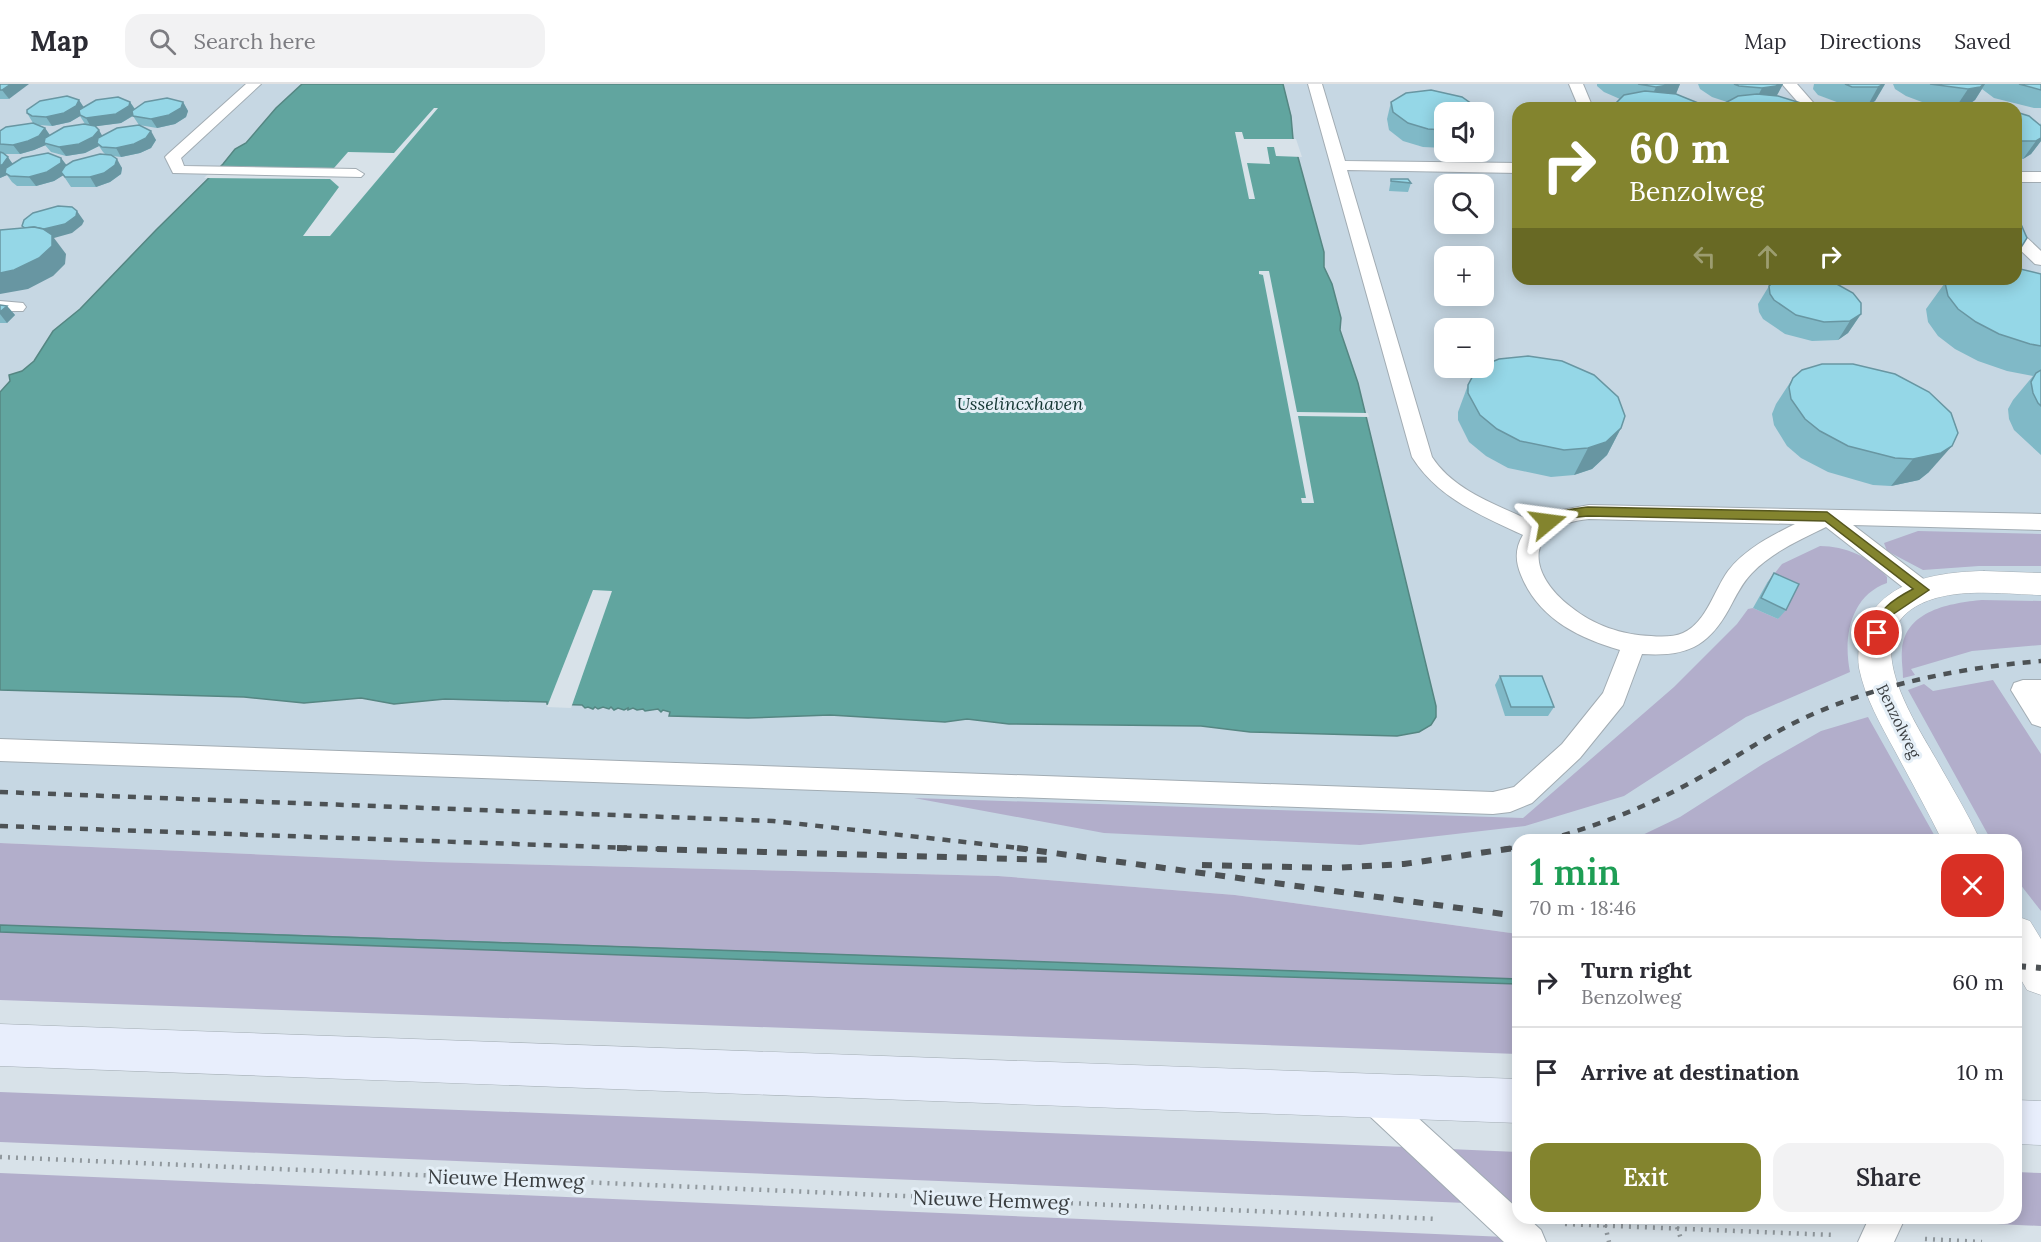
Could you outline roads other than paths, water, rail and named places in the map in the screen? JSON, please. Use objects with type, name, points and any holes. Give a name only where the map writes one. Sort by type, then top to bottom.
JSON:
[{"type":"main road","points":[[0,1045],[1512,1101]]},
{"type":"main road","points":[[2022,1122],[2041,1123]]},
{"type":"street","name":"Benzolweg","points":[[1958,834],[1881,689],[1876,669],[1875,644],[1881,622],[1900,602],[1922,590],[1971,583],[2041,584]]},
{"type":"street","points":[[2022,944],[2041,975]]},
{"type":"lane","points":[[254,84],[173,157],[178,170],[356,174]]},
{"type":"lane","points":[[1315,84],[1426,467],[1448,487],[1535,532]]},
{"type":"lane","points":[[1576,84],[1584,102]]},
{"type":"lane","points":[[1789,84],[1805,102]]},
{"type":"lane","points":[[1338,165],[1512,168]]},
{"type":"lane","points":[[2022,177],[2041,177]]},
{"type":"lane","points":[[2022,243],[2041,260]]},
{"type":"lane","points":[[1827,516],[1752,560],[1730,584],[1703,630],[1693,638],[1678,644],[1657,646],[1634,644],[1608,638],[1584,627],[1562,614],[1545,598],[1533,581],[1527,563],[1528,546],[1535,532],[1548,522],[1567,514],[1588,512],[1827,516],[2041,522]]},
{"type":"lane","points":[[1827,516],[1922,590]]},
{"type":"lane","points":[[0,750],[1493,803],[1510,801],[1523,795],[1571,751],[1614,698],[1634,644]]},
{"type":"lane","points":[[2041,690],[2023,690],[2041,717]]},
{"type":"lane","points":[[1370,1096],[1518,1232]]},
{"type":"water","name":"Usselincxhaven","points":[[302,84],[1283,84],[1291,116],[1293,139],[1324,252],[1324,267],[1332,284],[1341,318],[1340,330],[1358,383],[1436,706],[1436,717],[1431,725],[1419,732],[1397,736],[1250,732],[1201,726],[1009,724],[967,719],[945,722],[830,715],[748,718],[669,716],[670,712],[663,710],[661,712],[658,709],[645,711],[633,708],[614,710],[611,707],[598,709],[595,707],[593,709],[582,705],[547,704],[547,702],[445,699],[394,704],[361,698],[304,703],[244,697],[0,690],[0,392],[10,381],[9,375],[22,371],[34,361],[53,331],[80,309],[223,164],[235,149],[246,143],[276,108]]},
{"type":"water","points":[[0,925],[569,944],[1512,979],[1512,984],[867,964],[0,932]]},
{"type":"railway","points":[[1566,834],[1644,806],[1712,771],[1802,719],[1859,696],[1949,673],[2041,661]]},
{"type":"railway","points":[[0,792],[773,821],[1028,849]]},
{"type":"railway","points":[[0,826],[659,849]]},
{"type":"railway","points":[[617,848],[1055,860]]},
{"type":"railway","points":[[1017,848],[1512,915]]},
{"type":"railway","points":[[1202,865],[1332,868],[1404,864],[1512,848]]},
{"type":"railway","points":[[1504,849],[1512,848]]},
{"type":"railway","points":[[2022,966],[2041,968]]}]
